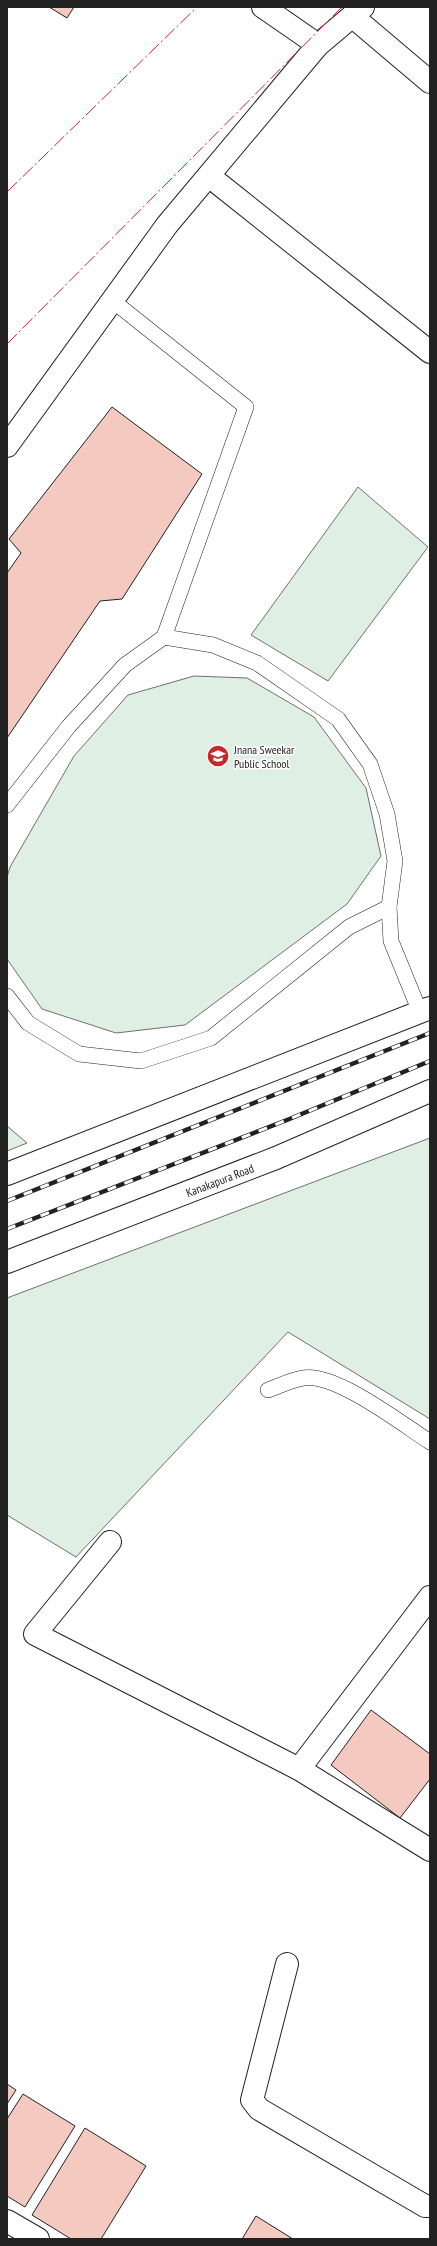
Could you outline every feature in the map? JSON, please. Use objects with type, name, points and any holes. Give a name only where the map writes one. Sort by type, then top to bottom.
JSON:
[{"type":"main road","points":[[263,7],[318,45]]},
{"type":"main road","points":[[7,446],[167,225],[318,45],[358,11],[430,82]]},
{"type":"main road","points":[[209,176],[430,352]]},
{"type":"main road","points":[[7,1174],[425,1010]]},
{"type":"main road","name":"Kanakapura Road","points":[[7,1262],[276,1158],[430,1091]]},
{"type":"main road","points":[[110,1542],[35,1634],[299,1769],[430,1850]]},
{"type":"main road","points":[[299,1769],[430,1597]]},
{"type":"main road","points":[[286,1964],[252,2100],[259,2109],[426,2206],[430,2206]]},
{"type":"main road","points":[[7,2221],[38,2239]]},
{"type":"lane","points":[[7,805],[69,726],[125,665],[164,637],[246,407],[113,301]]},
{"type":"lane","points":[[164,637],[213,645],[256,663],[338,719],[370,764],[387,814],[395,861],[389,907],[391,941],[425,1010]]},
{"type":"lane","points":[[7,996],[28,1023],[79,1054],[141,1061],[211,1038],[349,927],[389,907]]},
{"type":"lane","points":[[268,1390],[304,1378],[324,1379],[347,1389],[430,1442]]},
{"type":"green space","points":[[358,487],[428,547],[328,681],[251,635]]},
{"type":"green space","points":[[194,676],[247,678],[314,717],[366,788],[381,856],[347,904],[185,1025],[116,1033],[42,1009],[7,959],[7,877],[10,867],[74,756],[128,695]]},
{"type":"green space","points":[[7,1126],[27,1143],[7,1151]]},
{"type":"green space","points":[[430,1138],[430,1419],[288,1332],[76,1557],[7,1515],[7,1298]]},
{"type":"building","points":[[49,7],[74,7],[67,18]]},
{"type":"building","points":[[112,407],[202,474],[122,599],[100,601],[7,738],[7,573],[21,553],[9,539]]},
{"type":"building","points":[[371,1710],[430,1754],[430,1779],[400,1818],[331,1765]]},
{"type":"building","points":[[7,2084],[16,2090],[7,2104]]},
{"type":"building","points":[[23,2094],[75,2126],[25,2207],[7,2196],[7,2119]]},
{"type":"building","points":[[85,2128],[146,2166],[101,2239],[71,2239],[32,2215]]},
{"type":"building","points":[[256,2216],[293,2239],[242,2239]]},
{"type":"railway","points":[[7,1201],[430,1033]]},
{"type":"railway","points":[[7,1229],[287,1120],[430,1061]]},
{"type":"power","points":[[7,192],[197,7]]},
{"type":"power","points":[[7,344],[342,7]]},
{"type":"place","name":"Jnana Sweekar Public School","points":[[218,756]]}]
